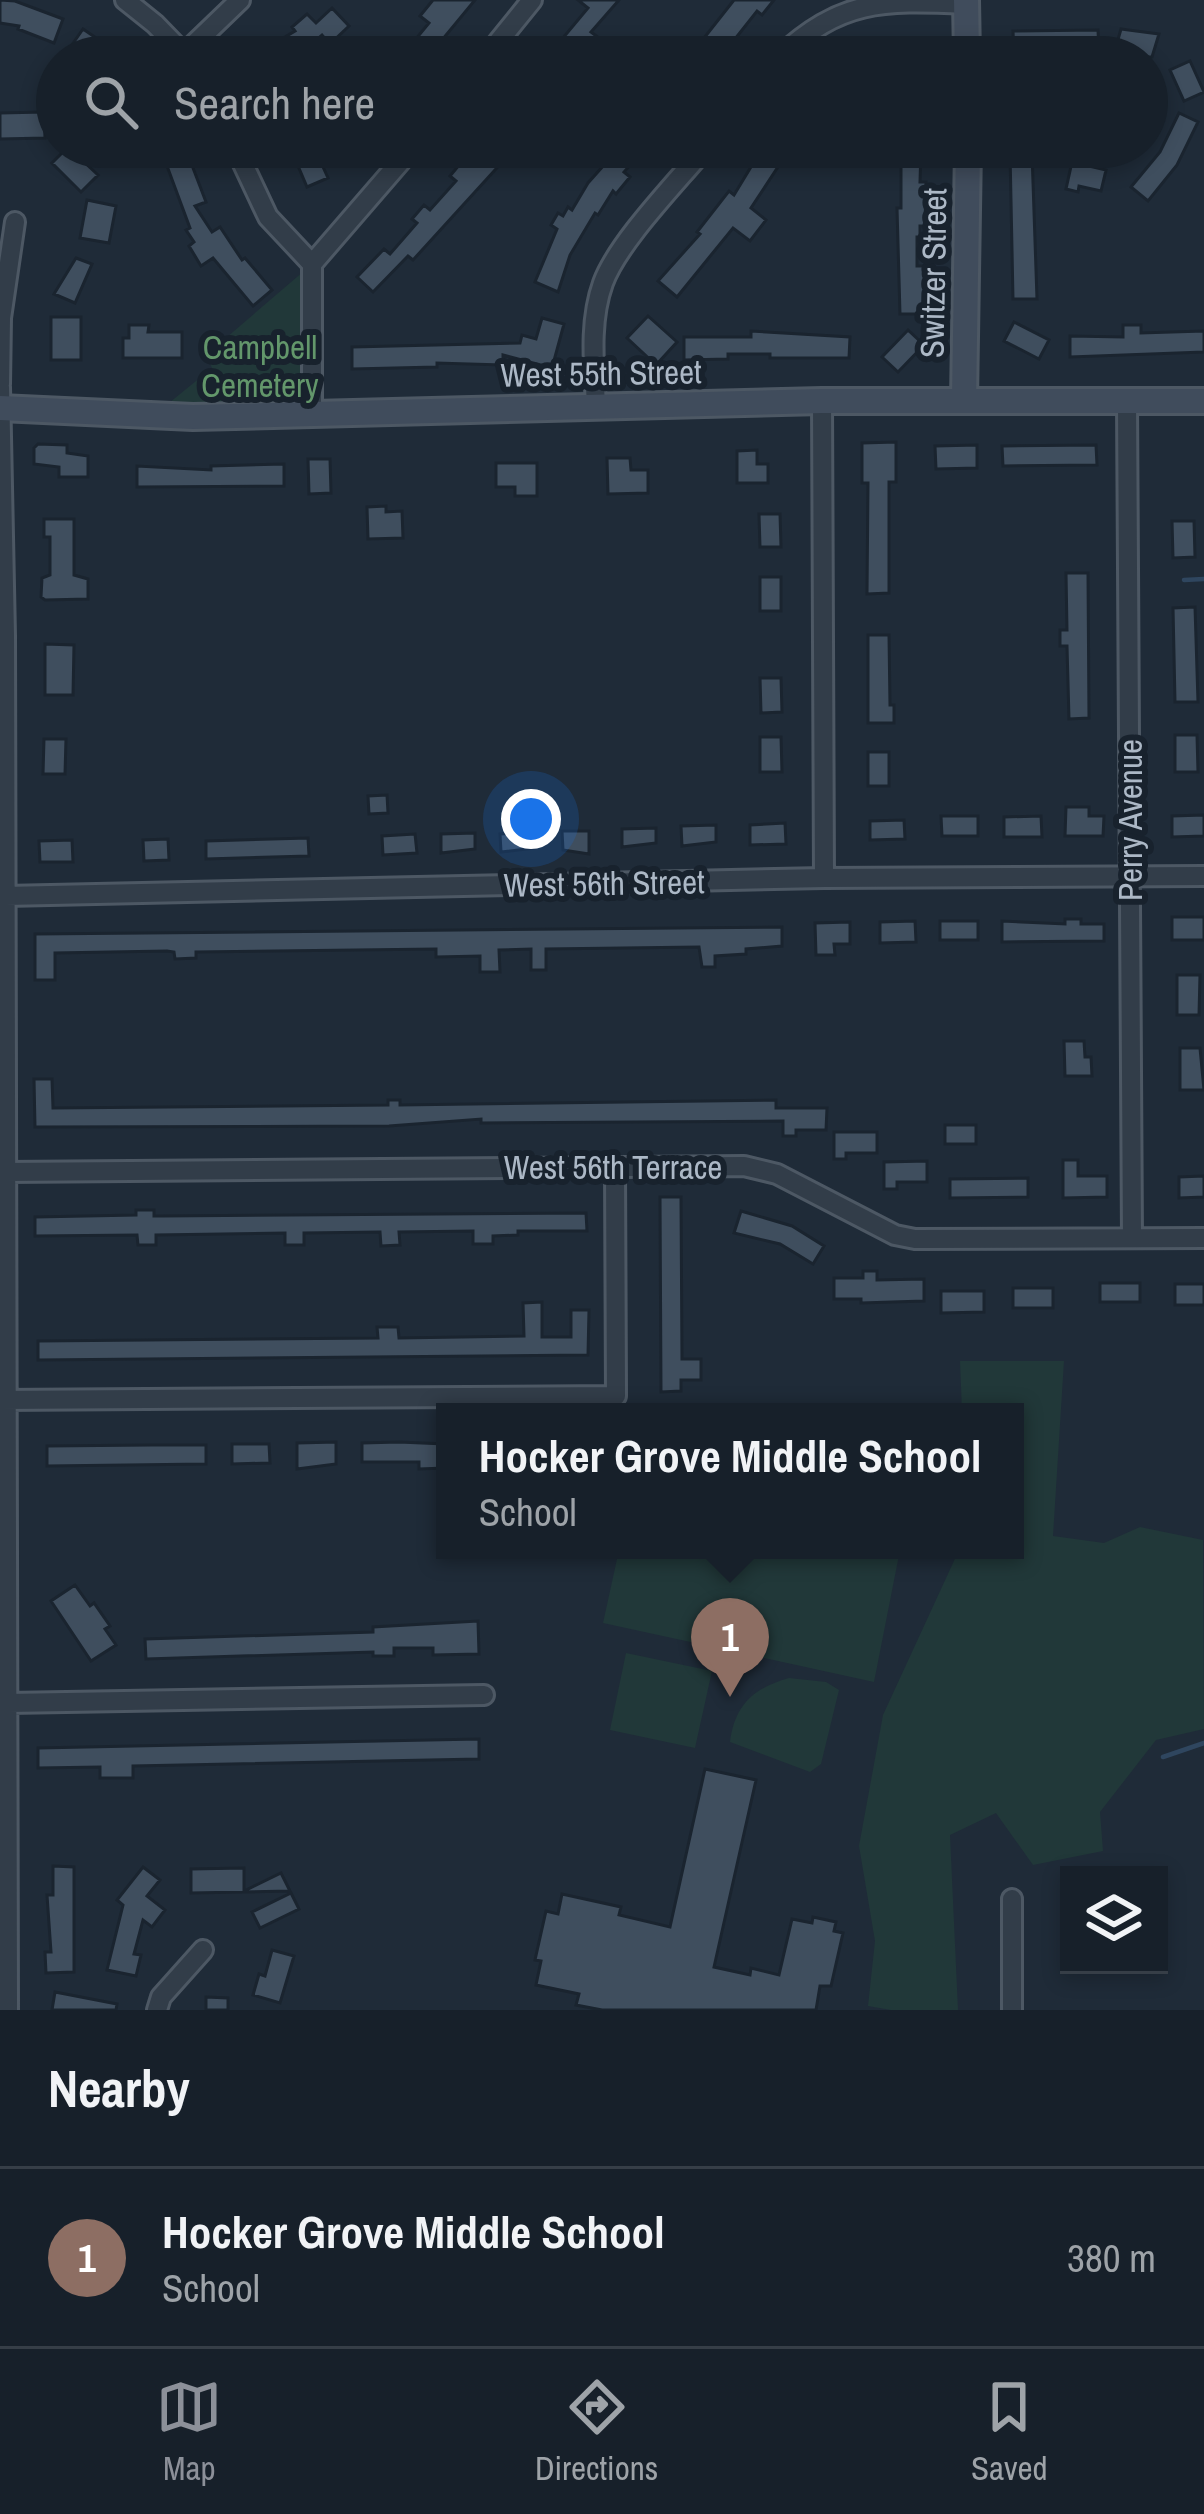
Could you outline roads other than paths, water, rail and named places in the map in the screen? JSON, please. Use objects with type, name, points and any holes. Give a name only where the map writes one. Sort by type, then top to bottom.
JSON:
[{"type":"street","points":[[125,0],[165,36]]},
{"type":"street","points":[[205,36],[240,0]]},
{"type":"street","points":[[503,36],[532,0]]},
{"type":"street","points":[[797,36],[807,25],[841,6],[867,2],[966,2],[967,36]]},
{"type":"street","points":[[245,168],[268,217],[312,265]]},
{"type":"street","points":[[312,414],[312,265],[395,168]]},
{"type":"street","points":[[596,405],[594,323],[602,284],[689,168]]},
{"type":"street","name":"Switzer Street","points":[[964,400],[968,168]]},
{"type":"street","points":[[8,2010],[0,385],[1,318],[16,222]]},
{"type":"street","points":[[823,401],[824,878]]},
{"type":"street","name":"West 55th Street","points":[[0,407],[193,417],[823,401],[1204,401]]},
{"type":"street","name":"Perry Avenue","points":[[1127,401],[1132,1238]]},
{"type":"street","name":"West 56th Street","points":[[4,896],[824,878],[1204,876]]},
{"type":"street","points":[[3,1400],[616,1396],[615,1167]]},
{"type":"street","name":"West 56th Terrace","points":[[5,1172],[760,1169],[896,1235],[915,1239],[1204,1238]]},
{"type":"street","points":[[8,1703],[484,1695]]},
{"type":"street","points":[[1012,1899],[1012,2010]]},
{"type":"street","points":[[157,2010],[161,1996],[203,1950]]},
{"type":"waterway","points":[[1184,580],[1204,579]]},
{"type":"waterway","points":[[1163,1757],[1204,1743]]},
{"type":"place","name":"Hocker Grove Middle School","points":[[730,1697]]},
{"type":"park label","name":"Campbell Cemetery","points":[[260,366]]}]
